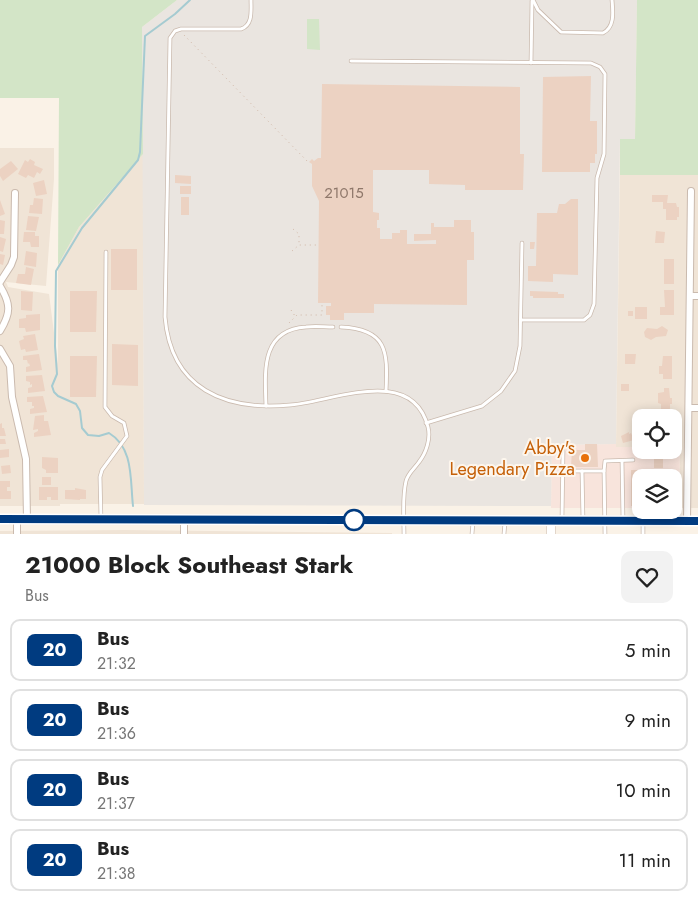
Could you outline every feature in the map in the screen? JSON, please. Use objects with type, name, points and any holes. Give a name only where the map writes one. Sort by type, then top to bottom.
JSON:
[{"type":"main road","points":[[0,519],[698,521]]},
{"type":"street","points":[[687,521],[691,192]]},
{"type":"street","points":[[0,331],[9,310],[8,298],[0,284],[14,257],[15,193]]},
{"type":"street","points":[[690,296],[698,296]]},
{"type":"street","points":[[0,349],[10,366],[12,398],[26,459],[22,520],[17,534]]},
{"type":"street","points":[[689,408],[698,408]]},
{"type":"street","points":[[184,520],[184,534]]},
{"type":"street","points":[[551,521],[551,534]]},
{"type":"lane","points":[[251,0],[250,20],[245,28],[181,28],[172,34],[169,43],[165,317],[166,333],[170,347],[184,372],[203,389],[228,401],[266,406],[303,403],[371,390],[403,395],[412,400],[421,411],[426,423],[428,438],[427,448],[422,458],[407,478],[405,486],[404,534]]},
{"type":"lane","points":[[532,0],[538,10],[561,32],[603,33],[607,32],[612,21],[612,0]]},
{"type":"lane","points":[[531,62],[532,0]]},
{"type":"lane","points":[[351,62],[591,63],[600,67],[605,74],[604,154],[597,178],[594,304],[590,315],[584,320],[521,320]]},
{"type":"lane","points":[[426,423],[482,406],[501,391],[514,371],[520,346],[522,243]]},
{"type":"lane","points":[[100,520],[100,477],[102,470],[127,436],[124,423],[112,416],[106,407],[106,252]]},
{"type":"lane","points":[[266,406],[265,379],[268,352],[278,338],[286,332],[297,328],[333,327]]},
{"type":"lane","points":[[341,327],[366,330],[375,336],[381,344],[387,367],[386,391]]},
{"type":"lane","points":[[562,521],[563,451]]},
{"type":"lane","points":[[605,534],[605,461],[633,460]]},
{"type":"lane","points":[[622,461],[623,521]]},
{"type":"lane","points":[[563,471],[604,471]]},
{"type":"lane","points":[[582,471],[583,521]]},
{"type":"lane","points":[[472,534],[473,521]]},
{"type":"lane","points":[[504,521],[504,534]]},
{"type":"lane","points":[[643,521],[643,534]]},
{"type":"path","points":[[181,28],[183,34],[308,162]]},
{"type":"path","points":[[292,251],[299,244],[299,234],[293,229]]},
{"type":"path","points":[[299,244],[318,244]]},
{"type":"path","points":[[289,323],[298,314],[322,315],[322,303]]},
{"type":"path","points":[[291,310],[296,316]]},
{"type":"shaded area","points":[[177,0],[637,0],[635,139],[620,139],[616,444],[552,445],[551,506],[144,505],[142,27]]},
{"type":"shaded area","points":[[0,148],[54,148],[54,179],[46,286],[6,282],[8,287],[49,294],[58,364],[58,265],[79,227],[143,154],[144,504],[0,506]]},
{"type":"shaded area","points":[[620,175],[698,175],[698,508],[682,508],[682,469],[680,469],[680,459],[682,459],[682,409],[632,409],[632,447],[616,447]]},
{"type":"shaded area","points":[[616,444],[616,447],[632,447],[632,459],[680,459],[680,469],[632,469],[632,508],[551,508],[552,445]]},
{"type":"shaded area","points":[[125,530],[392,534],[0,534],[0,531]]},
{"type":"green space","points":[[0,0],[177,0],[142,27],[143,154],[79,227],[58,265],[59,98],[0,98]]},
{"type":"green space","points":[[637,0],[698,0],[698,175],[620,175],[620,139],[635,139]]},
{"type":"green space","points":[[307,19],[319,19],[320,50],[307,49]]},
{"type":"building","points":[[591,76],[590,121],[597,121],[597,154],[595,154],[595,163],[590,163],[590,172],[542,172],[543,77]]},
{"type":"building","points":[[322,84],[520,87],[520,154],[524,154],[523,190],[465,190],[465,185],[429,184],[429,170],[373,170],[373,212],[379,213],[377,228],[380,228],[380,239],[392,239],[392,233],[400,233],[400,230],[407,230],[407,244],[436,244],[436,240],[414,241],[414,234],[431,234],[431,223],[434,223],[434,227],[454,227],[454,220],[471,220],[471,232],[474,232],[474,260],[467,260],[467,305],[374,304],[374,313],[344,313],[344,320],[330,320],[330,315],[326,315],[326,306],[331,306],[331,303],[318,303],[319,201],[312,186],[312,164],[309,162],[312,159],[314,161],[321,158]]},
{"type":"building","points":[[30,159],[35,162],[34,165],[43,169],[40,174],[37,172],[34,178],[28,175],[26,178],[18,174],[25,160],[28,162]]},
{"type":"building","points":[[11,161],[18,169],[3,181],[0,176],[0,169]]},
{"type":"building","points":[[175,175],[191,176],[191,184],[175,183]]},
{"type":"building","points":[[44,180],[47,194],[36,196],[33,183]]},
{"type":"building","points":[[180,186],[191,186],[191,194],[180,194]]},
{"type":"building","points":[[652,195],[668,195],[667,203],[676,203],[677,207],[679,207],[679,217],[677,217],[677,220],[666,220],[666,209],[663,209],[663,202],[652,202]]},
{"type":"building","points":[[181,197],[189,197],[189,215],[181,215]]},
{"type":"building","points":[[34,198],[43,199],[42,214],[29,213],[30,205],[33,205]]},
{"type":"building","points":[[571,199],[578,199],[578,275],[553,274],[553,282],[528,281],[528,266],[536,266],[537,213],[557,213],[559,204],[565,204]]},
{"type":"building","points":[[0,200],[5,214],[0,216]]},
{"type":"building","points":[[28,216],[39,217],[36,231],[26,230]]},
{"type":"building","points":[[0,220],[5,221],[4,234],[0,234]]},
{"type":"building","points":[[656,231],[665,232],[664,243],[655,243]]},
{"type":"building","points":[[24,232],[35,232],[35,236],[39,236],[39,247],[31,247],[30,242],[23,242]]},
{"type":"building","points":[[0,237],[6,239],[3,252],[0,251]]},
{"type":"building","points":[[530,242],[535,242],[534,249],[530,249]]},
{"type":"building","points":[[111,249],[137,249],[137,290],[111,290]]},
{"type":"building","points":[[26,251],[37,253],[36,267],[24,265]]},
{"type":"building","points":[[0,254],[5,255],[3,265],[0,264]]},
{"type":"building","points":[[664,259],[674,259],[674,284],[664,284]]},
{"type":"building","points":[[26,267],[34,269],[31,285],[16,283],[18,274],[25,274]]},
{"type":"building","points":[[664,290],[674,290],[674,315],[660,315],[660,307],[665,307]]},
{"type":"building","points":[[21,291],[33,292],[32,311],[21,310]]},
{"type":"building","points":[[70,291],[97,291],[96,332],[70,332]]},
{"type":"building","points":[[530,291],[558,292],[558,294],[564,294],[564,298],[533,298],[533,296],[530,296]]},
{"type":"building","points":[[635,307],[647,307],[647,319],[635,319]]},
{"type":"building","points":[[628,311],[633,311],[633,316],[628,316]]},
{"type":"building","points":[[40,314],[40,330],[26,332],[25,328],[19,328],[19,319],[26,318],[26,315]]},
{"type":"building","points":[[662,326],[668,330],[666,336],[656,337],[651,340],[645,337],[644,332],[647,328],[657,329]]},
{"type":"building","points":[[35,334],[38,350],[26,352],[25,349],[21,350],[19,341],[24,339],[23,336]]},
{"type":"building","points":[[112,344],[138,345],[138,386],[112,385]]},
{"type":"building","points":[[39,354],[42,370],[26,372],[26,367],[30,366],[27,360],[23,360],[23,356]]},
{"type":"building","points":[[625,354],[636,354],[635,364],[625,364]]},
{"type":"building","points":[[70,356],[97,356],[96,397],[70,397]]},
{"type":"building","points":[[663,356],[672,356],[672,379],[663,379],[663,374],[659,374],[659,366],[662,366]]},
{"type":"building","points":[[42,375],[45,391],[28,393],[28,388],[32,387],[32,384],[30,385],[30,382],[26,381],[26,376]]},
{"type":"building","points":[[621,384],[629,384],[629,391],[621,391]]},
{"type":"building","points":[[664,388],[669,388],[670,398],[672,398],[670,409],[661,409],[661,404],[658,403],[658,393],[664,392]]},
{"type":"building","points":[[43,396],[47,412],[30,414],[30,409],[34,408],[34,406],[32,406],[32,402],[27,402],[27,397]]},
{"type":"building","points":[[44,415],[44,421],[48,421],[51,435],[34,437],[34,433],[38,431],[38,429],[33,430],[35,416]]},
{"type":"building","points":[[2,423],[6,436],[0,436],[0,424]]},
{"type":"building","points":[[629,432],[632,435],[632,441],[623,443],[621,436]]},
{"type":"building","points":[[0,439],[5,439],[6,444],[0,444]]},
{"type":"building","points":[[585,444],[597,444],[598,467],[571,467],[572,450],[585,450]]},
{"type":"building","points":[[9,449],[9,457],[0,458],[0,450]]},
{"type":"building","points":[[42,457],[58,458],[58,473],[46,473],[46,470],[42,468]]},
{"type":"building","points":[[654,459],[663,459],[663,468],[654,468]]},
{"type":"building","points":[[10,465],[11,473],[2,474],[1,466]]},
{"type":"building","points":[[631,470],[632,470],[632,506]]},
{"type":"building","points":[[42,477],[51,477],[51,485],[42,485]]},
{"type":"building","points":[[0,481],[10,481],[10,487],[7,487],[7,491],[11,491],[11,499],[0,499]]},
{"type":"building","points":[[39,487],[58,487],[58,500],[51,500],[51,497],[47,497],[47,500],[39,500]]},
{"type":"building","points":[[75,488],[86,490],[86,499],[65,499],[65,490],[75,490]]},
{"type":"waterway","points":[[133,506],[131,475],[123,447],[109,433],[99,436],[88,435],[82,428],[80,411],[76,404],[58,396],[52,386],[57,374],[55,346],[56,271],[82,228],[138,160],[140,152],[145,36],[175,14],[190,0]]},
{"type":"bus line","name":"20","points":[[0,519],[698,521]]},
{"type":"place","name":"Abby's Legendary Pizza","points":[[585,458]]}]
